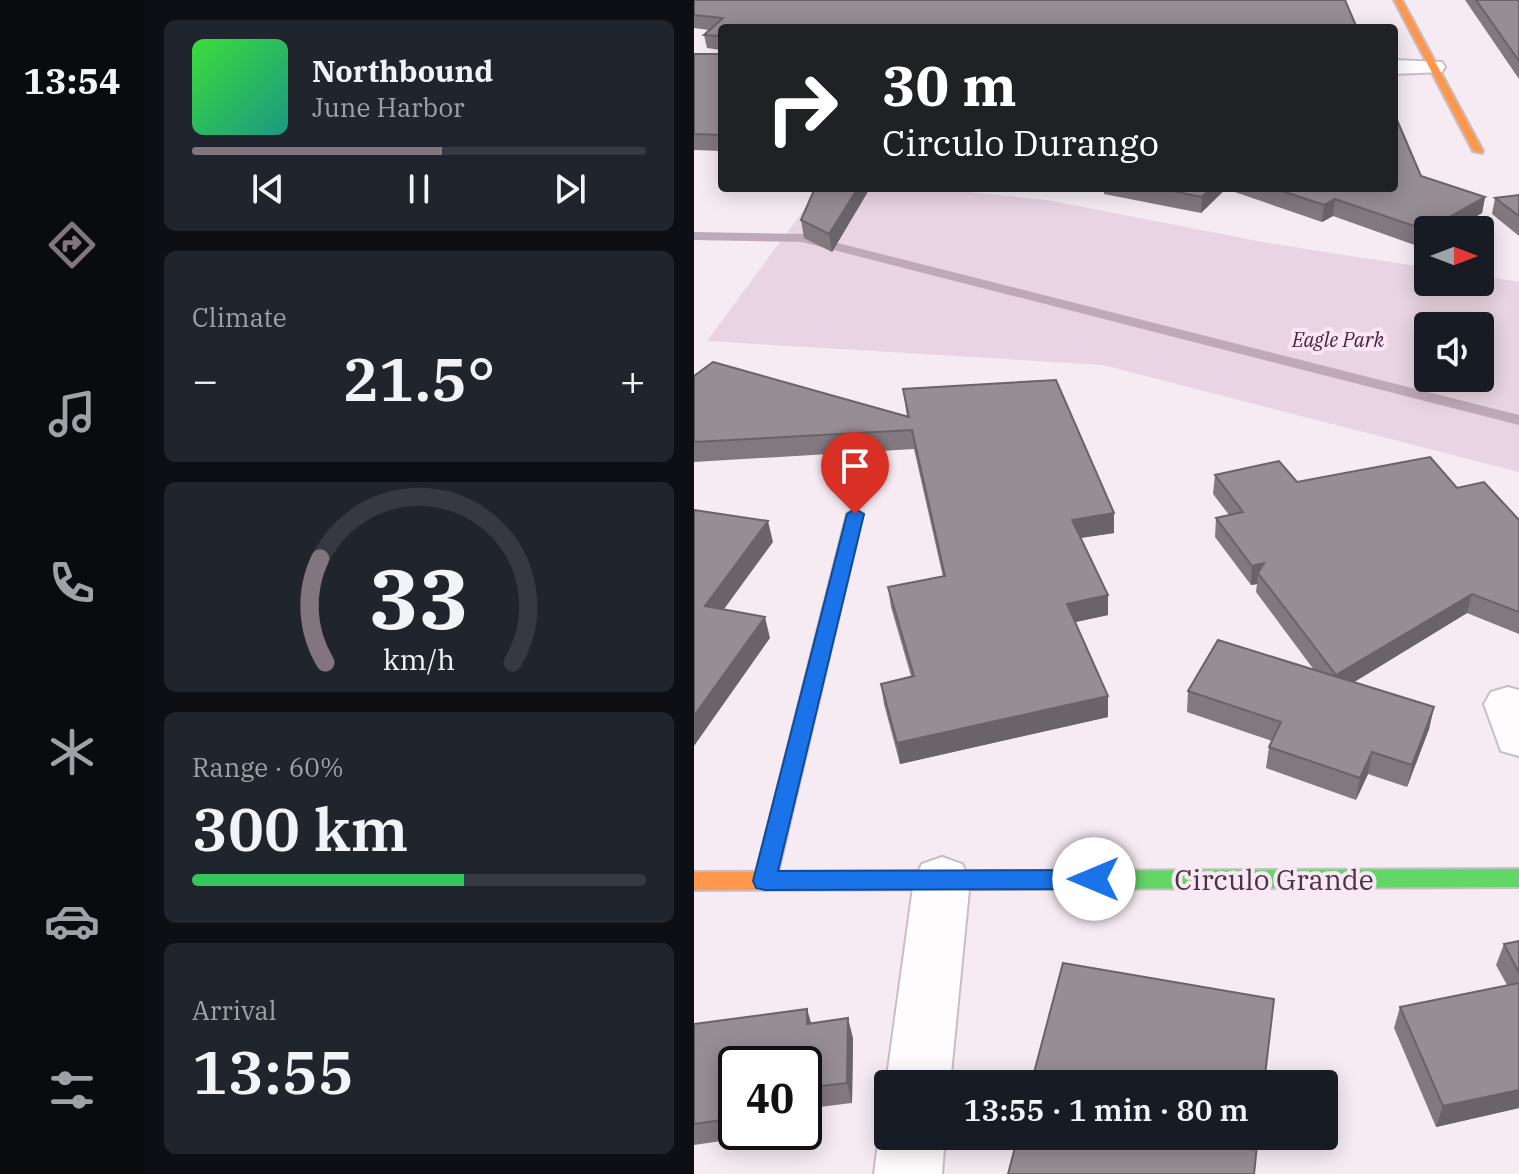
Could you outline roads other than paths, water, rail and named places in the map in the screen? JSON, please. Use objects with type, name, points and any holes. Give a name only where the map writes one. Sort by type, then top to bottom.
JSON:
[{"type":"street","points":[[1398,0],[1478,151]]},
{"type":"street","points":[[1398,67],[1434,67]]},
{"type":"street","points":[[765,881],[855,514]]},
{"type":"street","name":"Circulo Grande","points":[[694,881],[1519,878]]},
{"type":"street","points":[[920,1070],[942,880]]},
{"type":"street","points":[[908,1174],[911,1150]]},
{"type":"waterway","points":[[694,236],[802,238],[1519,420]]},
{"type":"park label","name":"Eagle Park","points":[[1338,339]]}]
